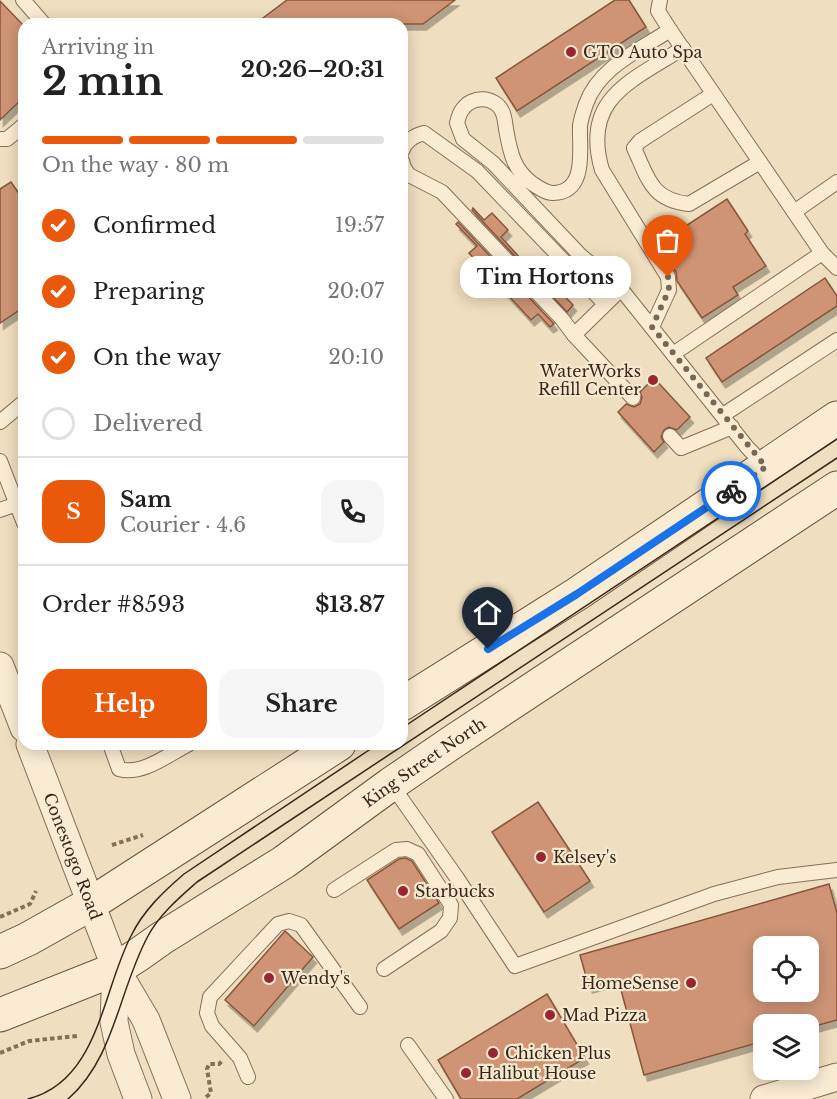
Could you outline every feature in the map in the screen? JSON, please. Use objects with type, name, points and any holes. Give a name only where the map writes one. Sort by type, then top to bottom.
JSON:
[{"type":"main road","points":[[408,700],[577,594],[837,418]]},
{"type":"main road","name":"King Street North","points":[[0,1015],[116,969],[284,862],[391,784],[837,488]]},
{"type":"main road","points":[[0,952],[92,903],[330,750]]},
{"type":"street","points":[[0,666],[18,712]]},
{"type":"street","name":"Conestogo Road","points":[[32,750],[116,969],[146,1020],[177,1099]]},
{"type":"street","name":"Conestogo Road","points":[[116,969],[114,1022],[121,1054],[138,1099]]},
{"type":"street","points":[[764,1099],[837,1077]]},
{"type":"lane","points":[[23,0],[39,18]]},
{"type":"lane","points":[[660,0],[658,11],[670,30],[822,253],[837,268]]},
{"type":"lane","points":[[670,30],[609,70],[598,82],[587,101],[580,123],[579,172],[573,184],[563,190],[552,193],[541,190],[518,171],[510,154],[504,114],[497,104],[485,98],[473,100],[462,109],[457,123],[463,139],[493,163],[581,256],[621,289],[766,467]]},
{"type":"lane","points":[[652,327],[669,290],[668,277],[602,170],[597,154],[597,134],[599,118],[619,90],[682,48]]},
{"type":"lane","points":[[713,94],[640,141],[634,148],[654,189],[675,202],[688,204],[760,162]]},
{"type":"lane","points":[[0,139],[7,139],[18,130]]},
{"type":"lane","points":[[408,140],[413,136],[424,134],[477,171],[605,304]]},
{"type":"lane","points":[[408,174],[442,192],[633,398]]},
{"type":"lane","points":[[794,213],[837,182]]},
{"type":"lane","points":[[673,354],[822,253]]},
{"type":"lane","points":[[574,335],[621,289]]},
{"type":"lane","points":[[723,415],[837,340]]},
{"type":"lane","points":[[0,422],[18,407]]},
{"type":"lane","points":[[670,436],[681,448],[732,427]]},
{"type":"lane","points":[[0,461],[18,509]]},
{"type":"lane","points":[[9,485],[18,486]]},
{"type":"lane","points":[[0,510],[16,504]]},
{"type":"lane","points":[[112,750],[119,769],[128,772],[143,768],[178,750]]},
{"type":"lane","points":[[391,784],[458,878],[515,966],[714,894],[778,877],[837,870]]},
{"type":"lane","points":[[334,890],[396,850],[407,849],[418,854],[451,905],[450,918],[441,931],[384,969]]},
{"type":"lane","points":[[248,1077],[240,1058],[212,1026],[207,1013],[210,997],[278,924],[289,921],[301,925],[360,1007]]},
{"type":"lane","points":[[408,1045],[446,1099]]},
{"type":"path","points":[[0,917],[30,904],[36,891]]},
{"type":"path","points":[[0,1053],[29,1041],[76,1036]]},
{"type":"path","points":[[206,1097],[211,1094],[207,1069],[209,1064],[219,1064],[224,1059]]},
{"type":"building","points":[[287,0],[455,0],[423,24],[408,24],[408,18],[263,18]]},
{"type":"building","name":"GTO Auto Spa","points":[[615,0],[629,0],[646,27],[517,111],[496,78]]},
{"type":"building","points":[[0,1],[18,20],[18,103],[0,120]]},
{"type":"building","points":[[11,182],[18,192],[18,311],[0,323],[0,189]]},
{"type":"building","points":[[727,199],[748,231],[745,234],[766,266],[733,287],[738,295],[702,318],[677,281],[676,272],[658,244]]},
{"type":"building","points":[[473,208],[484,220],[492,213],[508,230],[501,237],[552,293],[557,288],[573,305],[567,312],[472,210]]},
{"type":"building","points":[[458,222],[554,324],[550,327],[538,314],[531,320],[469,253],[477,246],[456,224]]},
{"type":"building","points":[[825,278],[837,296],[837,306],[722,382],[706,358]]},
{"type":"building","points":[[654,378],[690,417],[677,430],[669,427],[664,430],[661,437],[664,442],[654,452],[618,412],[626,404],[634,407],[640,404],[642,397],[640,392]]},
{"type":"building","name":"Kelsey's","points":[[538,802],[590,881],[544,912],[492,832]]},
{"type":"building","name":"Starbucks","points":[[405,858],[412,861],[439,903],[399,929],[367,880],[399,859]]},
{"type":"building","name":"HomeSense","points":[[829,884],[837,913],[837,1020],[819,1025],[819,1014],[753,1014],[753,1044],[644,1075],[618,979],[589,987],[580,955]]},
{"type":"building","name":"Wendy's","points":[[285,931],[313,957],[254,1026],[225,1000]]},
{"type":"building","points":[[547,994],[585,1058],[517,1099],[461,1099],[438,1060]]},
{"type":"tram line","points":[[408,724],[837,439]]},
{"type":"tram line","points":[[408,742],[837,458]]},
{"type":"tram line","points":[[28,1099],[52,1089],[70,1074],[84,1054],[131,936],[141,918],[161,895],[184,874],[369,750]]},
{"type":"tram line","points":[[68,1099],[84,1082],[96,1064],[115,1022],[138,957],[153,928],[170,907],[197,882],[396,750]]},
{"type":"way so far","points":[[668,277],[669,290],[652,327],[747,447],[766,467],[731,491]]},
{"type":"place","name":"GTO Auto Spa","points":[[571,52]]},
{"type":"place","name":"Tim Hortons","points":[[668,277]]},
{"type":"place","name":"WaterWorks Refill Center","points":[[653,380]]},
{"type":"place","name":"Kelsey's","points":[[541,857]]},
{"type":"place","name":"Starbucks","points":[[403,891]]},
{"type":"place","name":"Wendy's","points":[[269,978]]},
{"type":"place","name":"HomeSense","points":[[691,983]]},
{"type":"place","name":"Mad Pizza","points":[[550,1015]]},
{"type":"place","name":"Chicken Plus","points":[[493,1053]]},
{"type":"place","name":"Halibut House","points":[[466,1073]]},
{"type":"route","points":[[488,649],[577,594],[731,491]]}]
